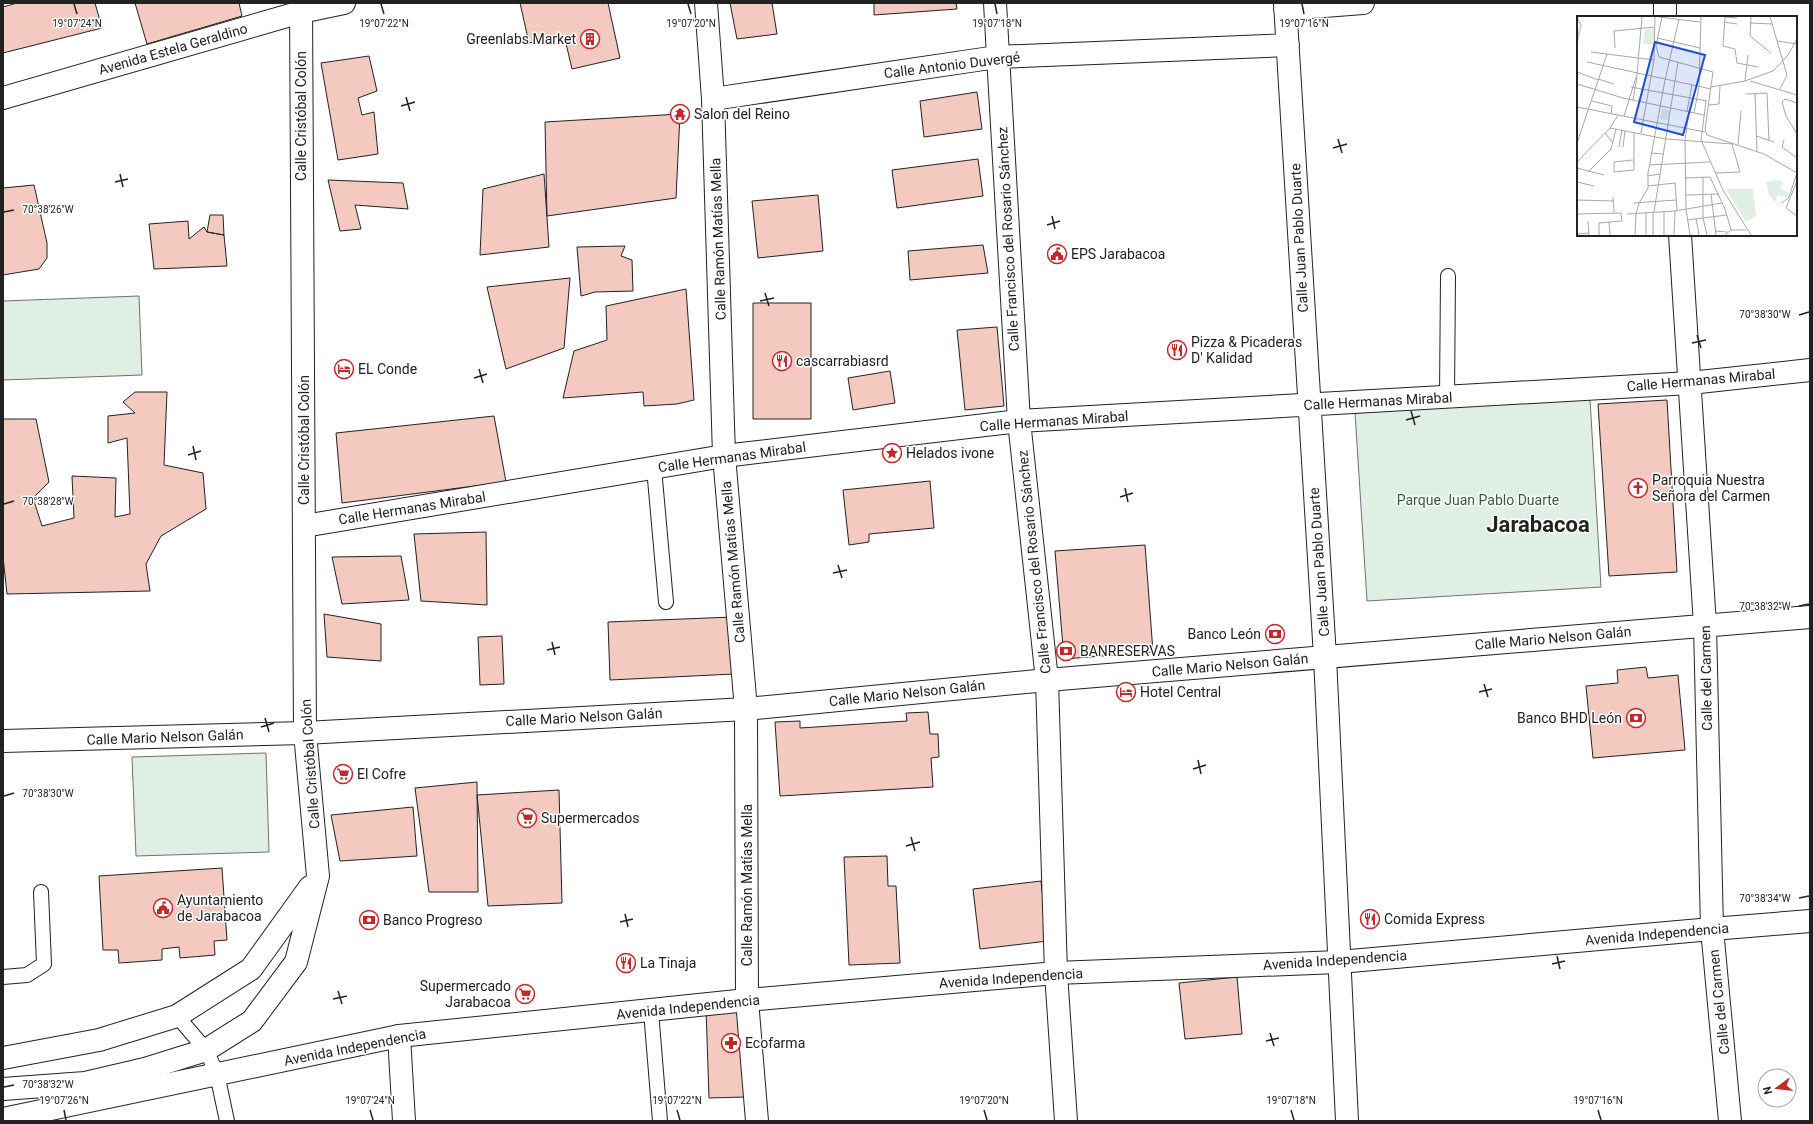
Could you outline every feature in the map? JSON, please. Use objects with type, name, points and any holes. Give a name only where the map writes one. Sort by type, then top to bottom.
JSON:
[{"type":"street","name":"Avenida Estela Geraldino","points":[[3,98],[301,8],[344,3]]},
{"type":"street","name":"Calle Ramón Matías Mella","points":[[706,3],[714,99],[724,456],[746,709],[747,1000],[757,1121]]},
{"type":"street","name":"Calle Francisco del Rosario Sánchez","points":[[995,3],[1019,421],[1047,680],[1056,973],[1066,1121]]},
{"type":"street","points":[[1285,6],[1363,3]]},
{"type":"street","points":[[1664,3],[1666,16]]},
{"type":"street","name":"Calle Juan Pablo Duarte","points":[[1285,6],[1308,405],[1325,657],[1347,1121]]},
{"type":"street","name":"Calle Cristóbal Colón","points":[[3,1089],[36,1088],[85,1083],[145,1069],[206,1050],[252,1021],[296,962],[318,876],[306,733],[301,8]]},
{"type":"street","name":"Calle Antonio Duvergé","points":[[714,99],[997,56],[1288,45]]},
{"type":"street","name":"Calle del Carmen","points":[[1680,236],[1705,625],[1712,929],[1730,1121]]},
{"type":"street","name":"Calle Hermanas Mirabal","points":[[304,526],[724,456],[1019,421],[1690,383],[1810,370]]},
{"type":"street","name":"Calle Mario Nelson Galán","points":[[3,741],[306,733],[746,709],[1047,680],[1810,617]]},
{"type":"street","points":[[3,1058],[99,1040],[177,1016],[251,969],[318,876]]},
{"type":"street","name":"Avenida Independencia","points":[[3,1119],[399,1036],[747,1000],[1056,973],[1339,962],[1712,929],[1810,922]]},
{"type":"street","points":[[399,1036],[404,1121]]},
{"type":"lane","points":[[1447,397],[1448,276]]},
{"type":"lane","points":[[654,468],[666,602]]},
{"type":"lane","points":[[3,977],[27,975],[44,964],[41,892]]},
{"type":"lane","points":[[651,1010],[660,1121]]},
{"type":"lane","points":[[177,1016],[206,1050],[217,1074],[227,1121]]},
{"type":"green space","points":[[139,296],[142,375],[3,380],[3,301]]},
{"type":"green space","name":"Parque Juan Pablo Duarte","points":[[1590,399],[1601,587],[1367,601],[1355,413]]},
{"type":"green space","points":[[266,753],[269,852],[136,856],[132,757]]},
{"type":"building","points":[[17,3],[95,3],[102,28],[3,53],[3,7]]},
{"type":"building","points":[[135,3],[239,3],[242,16],[147,44]]},
{"type":"building","name":"Greenlabs Market","points":[[520,3],[608,3],[620,58],[572,69],[564,35],[529,43]]},
{"type":"building","points":[[730,3],[772,3],[777,34],[737,39]]},
{"type":"building","points":[[874,3],[956,3],[957,9],[874,15]]},
{"type":"building","points":[[369,56],[377,91],[358,98],[362,115],[374,112],[378,154],[338,160],[321,63]]},
{"type":"building","points":[[977,92],[982,129],[924,137],[920,101]]},
{"type":"building","points":[[680,114],[676,198],[547,216],[545,122]]},
{"type":"building","points":[[978,159],[983,196],[897,208],[892,170]]},
{"type":"building","points":[[544,174],[549,247],[480,255],[483,189]]},
{"type":"building","points":[[328,180],[403,183],[408,209],[355,205],[361,229],[340,231]]},
{"type":"building","points":[[34,185],[47,243],[47,258],[39,269],[3,275],[3,188]]},
{"type":"building","points":[[818,195],[823,251],[758,258],[752,201]]},
{"type":"building","points":[[210,215],[223,215],[224,235],[207,232]]},
{"type":"building","points":[[188,221],[189,239],[204,227],[207,232],[224,235],[227,266],[154,269],[149,224]]},
{"type":"building","points":[[983,245],[988,273],[910,280],[908,251]]},
{"type":"building","points":[[625,246],[621,256],[632,260],[633,291],[595,292],[581,296],[577,247]]},
{"type":"building","points":[[570,278],[564,348],[506,369],[487,287]]},
{"type":"building","points":[[686,289],[694,400],[677,404],[644,406],[643,392],[563,398],[574,351],[607,340],[606,306]]},
{"type":"building","name":"cascarrabiasrd","points":[[753,303],[811,303],[811,419],[753,419]]},
{"type":"building","points":[[997,327],[1004,406],[965,410],[957,330]]},
{"type":"building","points":[[890,371],[895,403],[853,410],[848,378]]},
{"type":"building","points":[[135,392],[167,392],[164,465],[203,473],[206,509],[161,536],[146,564],[150,591],[7,594],[3,557],[3,419],[36,419],[49,482],[33,498],[42,526],[74,518],[72,476],[116,478],[115,517],[130,514],[127,438],[108,443],[108,416],[135,413],[123,402]]},
{"type":"building","name":"Parroquia Nuestra Señora del Carmen","points":[[1667,400],[1677,572],[1609,576],[1598,404]]},
{"type":"building","points":[[494,416],[506,482],[342,503],[336,433]]},
{"type":"building","points":[[930,481],[934,528],[869,534],[869,542],[849,545],[843,490]]},
{"type":"building","points":[[486,532],[487,605],[421,601],[414,534]]},
{"type":"building","points":[[1145,545],[1153,652],[1064,659],[1055,551]]},
{"type":"building","points":[[401,556],[409,600],[342,604],[332,557]]},
{"type":"building","points":[[324,614],[381,624],[381,661],[327,657]]},
{"type":"building","points":[[732,617],[734,674],[610,680],[608,622]]},
{"type":"building","points":[[502,636],[504,684],[480,685],[478,637]]},
{"type":"building","name":"Banco BHD León","points":[[1646,667],[1648,678],[1678,675],[1685,750],[1593,758],[1586,686],[1618,683],[1617,670]]},
{"type":"building","points":[[928,712],[930,734],[938,734],[939,757],[931,758],[933,787],[780,796],[775,722],[800,721],[800,728],[907,721],[906,713]]},
{"type":"building","points":[[477,782],[478,892],[429,892],[415,788]]},
{"type":"building","points":[[559,790],[562,903],[488,906],[477,795]]},
{"type":"building","points":[[413,807],[417,856],[340,861],[331,815]]},
{"type":"building","points":[[887,856],[888,886],[896,886],[900,963],[849,965],[844,857]]},
{"type":"building","name":"Ayuntamiento de Jarabacoa","points":[[222,868],[227,940],[214,941],[215,955],[180,958],[179,947],[162,949],[162,960],[119,963],[118,950],[103,950],[99,876]]},
{"type":"building","points":[[1041,881],[1048,941],[980,949],[973,889]]},
{"type":"building","points":[[1237,977],[1242,1034],[1185,1039],[1179,983]]},
{"type":"building","points":[[706,1008],[743,1008],[745,1097],[709,1098]]},
{"type":"place","name":"Greenlabs Market","points":[[590,39]]},
{"type":"place","name":"Salon del Reino","points":[[680,114]]},
{"type":"place","name":"EPS Jarabacoa","points":[[1057,254]]},
{"type":"place","name":"Pizza & Picaderas D' Kalidad","points":[[1177,350]]},
{"type":"place","name":"cascarrabiasrd","points":[[782,361]]},
{"type":"place","name":"EL Conde","points":[[344,369]]},
{"type":"place","name":"Helados ivone","points":[[892,453]]},
{"type":"place","name":"Parroquia Nuestra Señora del Carmen","points":[[1638,488]]},
{"type":"place","name":"Banco León","points":[[1275,634]]},
{"type":"place","name":"BANRESERVAS","points":[[1066,651]]},
{"type":"place","name":"Hotel Central","points":[[1126,692]]},
{"type":"place","name":"Banco BHD León","points":[[1636,718]]},
{"type":"place","name":"El Cofre","points":[[343,774]]},
{"type":"place","name":"Supermercados","points":[[527,818]]},
{"type":"place","name":"Ayuntamiento de Jarabacoa","points":[[163,908]]},
{"type":"place","name":"Comida Express","points":[[1370,919]]},
{"type":"place","name":"Banco Progreso","points":[[369,920]]},
{"type":"place","name":"La Tinaja","points":[[626,963]]},
{"type":"place","name":"Supermercado Jarabacoa","points":[[525,994]]},
{"type":"place","name":"Ecofarma","points":[[731,1043]]},
{"type":"district","name":"Jarabacoa","points":[[1538,524]]}]
